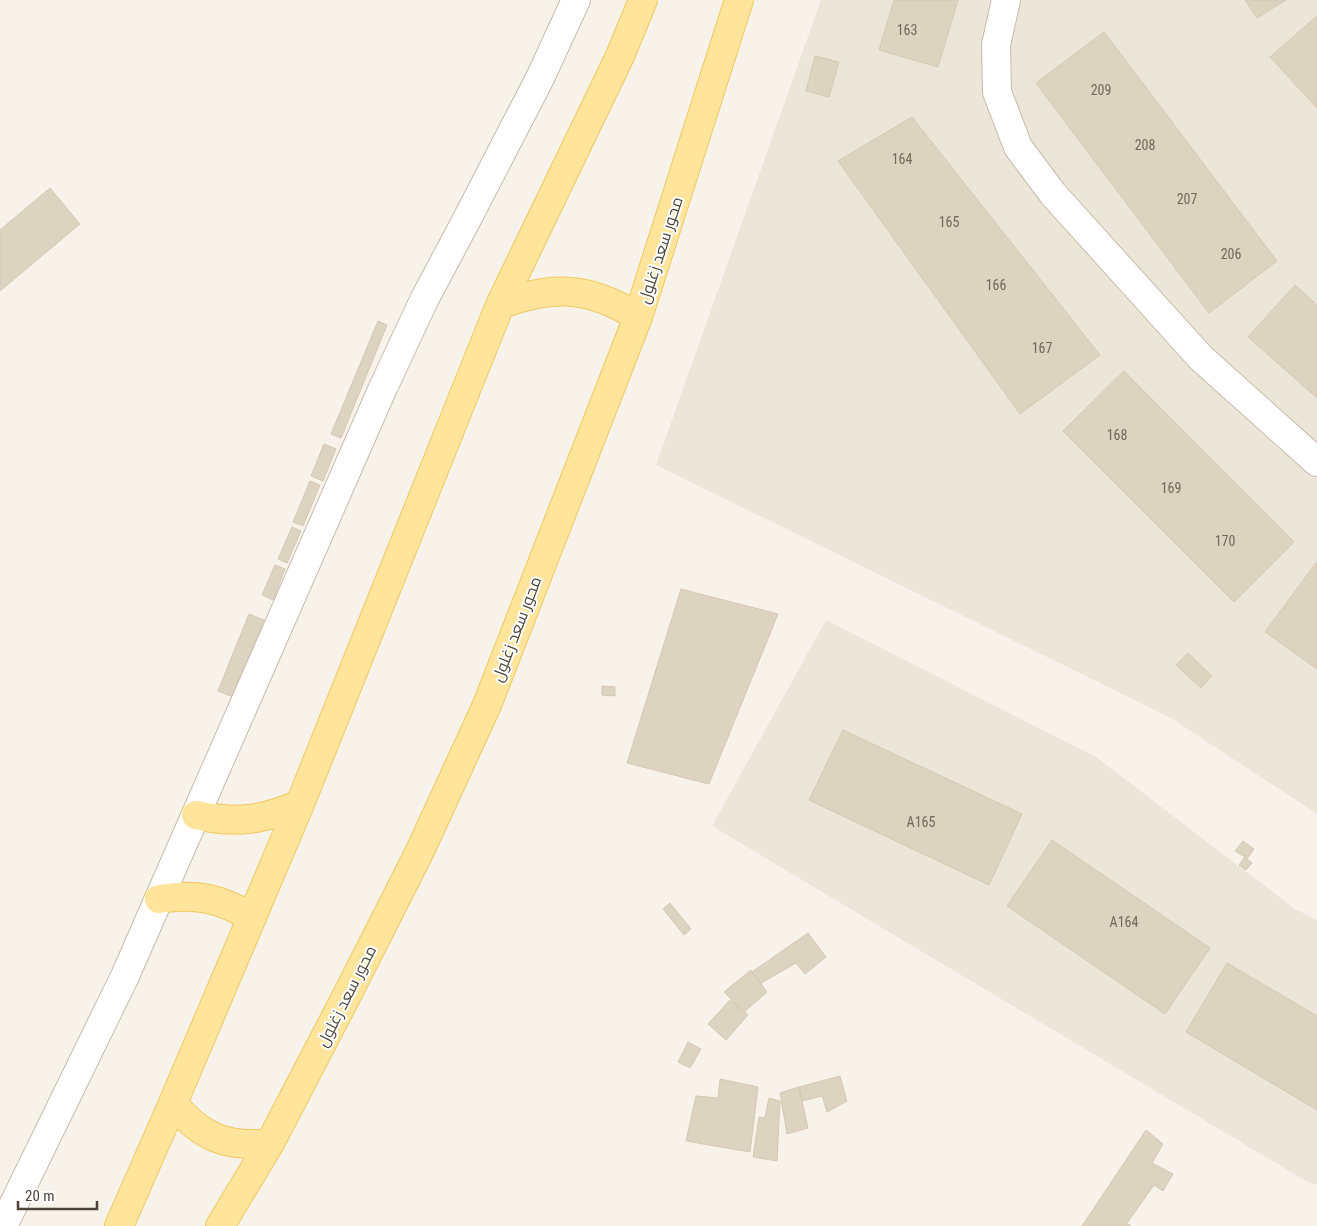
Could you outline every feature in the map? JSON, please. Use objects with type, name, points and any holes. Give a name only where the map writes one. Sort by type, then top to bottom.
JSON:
[{"type":"main road","points":[[119,1226],[300,804],[500,305],[620,56],[643,0]]},
{"type":"main road","name":"محور سعد زغلول","points":[[220,1226],[270,1143],[345,999],[414,862],[486,705],[638,317],[739,0]]},
{"type":"main road","points":[[500,305],[534,293],[570,291],[606,300],[638,317]]},
{"type":"main road","points":[[196,815],[214,819],[249,819],[267,816],[300,804]]},
{"type":"main road","points":[[159,899],[175,896],[208,898],[223,902],[252,918]]},
{"type":"main road","points":[[173,1103],[194,1126],[208,1135],[238,1144],[270,1143]]},
{"type":"street","points":[[2,1226],[125,976],[382,390],[424,300],[476,204],[540,78],[576,0]]},
{"type":"street","points":[[1006,0],[996,45],[997,92],[1018,147],[1053,194],[1201,358],[1317,462]]},
{"type":"shaded area","points":[[821,0],[1317,0],[1317,814],[1171,718],[656,465]]},
{"type":"shaded area","points":[[826,620],[1096,757],[1295,909],[1317,920],[1317,1185],[1306,1181],[712,826]]},
{"type":"building","points":[[894,0],[958,0],[938,67],[879,50]]},
{"type":"building","points":[[1245,0],[1286,0],[1257,18]]},
{"type":"building","points":[[1317,16],[1317,108],[1270,57]]},
{"type":"building","points":[[1104,32],[1277,261],[1209,313],[1036,83]]},
{"type":"building","points":[[815,56],[839,62],[829,97],[806,91]]},
{"type":"building","points":[[912,117],[1100,355],[1020,414],[838,161]]},
{"type":"building","points":[[50,188],[80,224],[0,291],[0,230]]},
{"type":"building","points":[[1295,285],[1317,305],[1317,398],[1248,337]]},
{"type":"building","points":[[378,321],[387,325],[341,438],[331,434]]},
{"type":"building","points":[[1124,371],[1294,542],[1234,602],[1063,431]]},
{"type":"building","points":[[324,444],[336,449],[323,481],[311,476]]},
{"type":"building","points":[[310,481],[320,485],[303,526],[293,522]]},
{"type":"building","points":[[292,527],[301,531],[287,563],[278,559]]},
{"type":"building","points":[[1317,564],[1317,669],[1265,632]]},
{"type":"building","points":[[275,565],[285,569],[273,600],[262,595]]},
{"type":"building","points":[[681,589],[778,614],[709,784],[627,763]]},
{"type":"building","points":[[249,614],[264,620],[233,697],[218,691]]},
{"type":"building","points":[[1188,653],[1212,676],[1201,688],[1176,665]]},
{"type":"building","points":[[602,686],[615,687],[615,696],[602,695]]},
{"type":"building","points":[[843,730],[1022,814],[989,885],[809,800]]},
{"type":"building","points":[[1052,840],[1210,948],[1165,1014],[1007,906]]},
{"type":"building","points":[[1243,841],[1254,849],[1247,859],[1252,863],[1246,870],[1239,865],[1245,857],[1235,851]]},
{"type":"building","points":[[670,903],[691,929],[684,935],[663,909]]},
{"type":"building","points":[[808,933],[826,957],[805,974],[796,963],[761,983],[752,972]]},
{"type":"building","points":[[1227,963],[1317,1016],[1317,1110],[1186,1032]]},
{"type":"building","points":[[751,970],[767,992],[744,1012],[724,992]]},
{"type":"building","points":[[730,1000],[748,1015],[726,1040],[708,1024]]},
{"type":"building","points":[[688,1042],[701,1049],[690,1068],[678,1062]]},
{"type":"building","points":[[840,1076],[847,1101],[827,1112],[822,1096],[802,1101],[799,1087]]},
{"type":"building","points":[[720,1079],[758,1087],[750,1152],[686,1141],[696,1096],[718,1098]]},
{"type":"building","points":[[799,1087],[808,1128],[787,1134],[780,1093]]},
{"type":"building","points":[[769,1098],[780,1101],[777,1161],[753,1157],[759,1117],[765,1118]]},
{"type":"building","points":[[1146,1130],[1163,1144],[1152,1163],[1173,1174],[1163,1191],[1154,1185],[1127,1223],[1131,1226],[1082,1226]]}]
